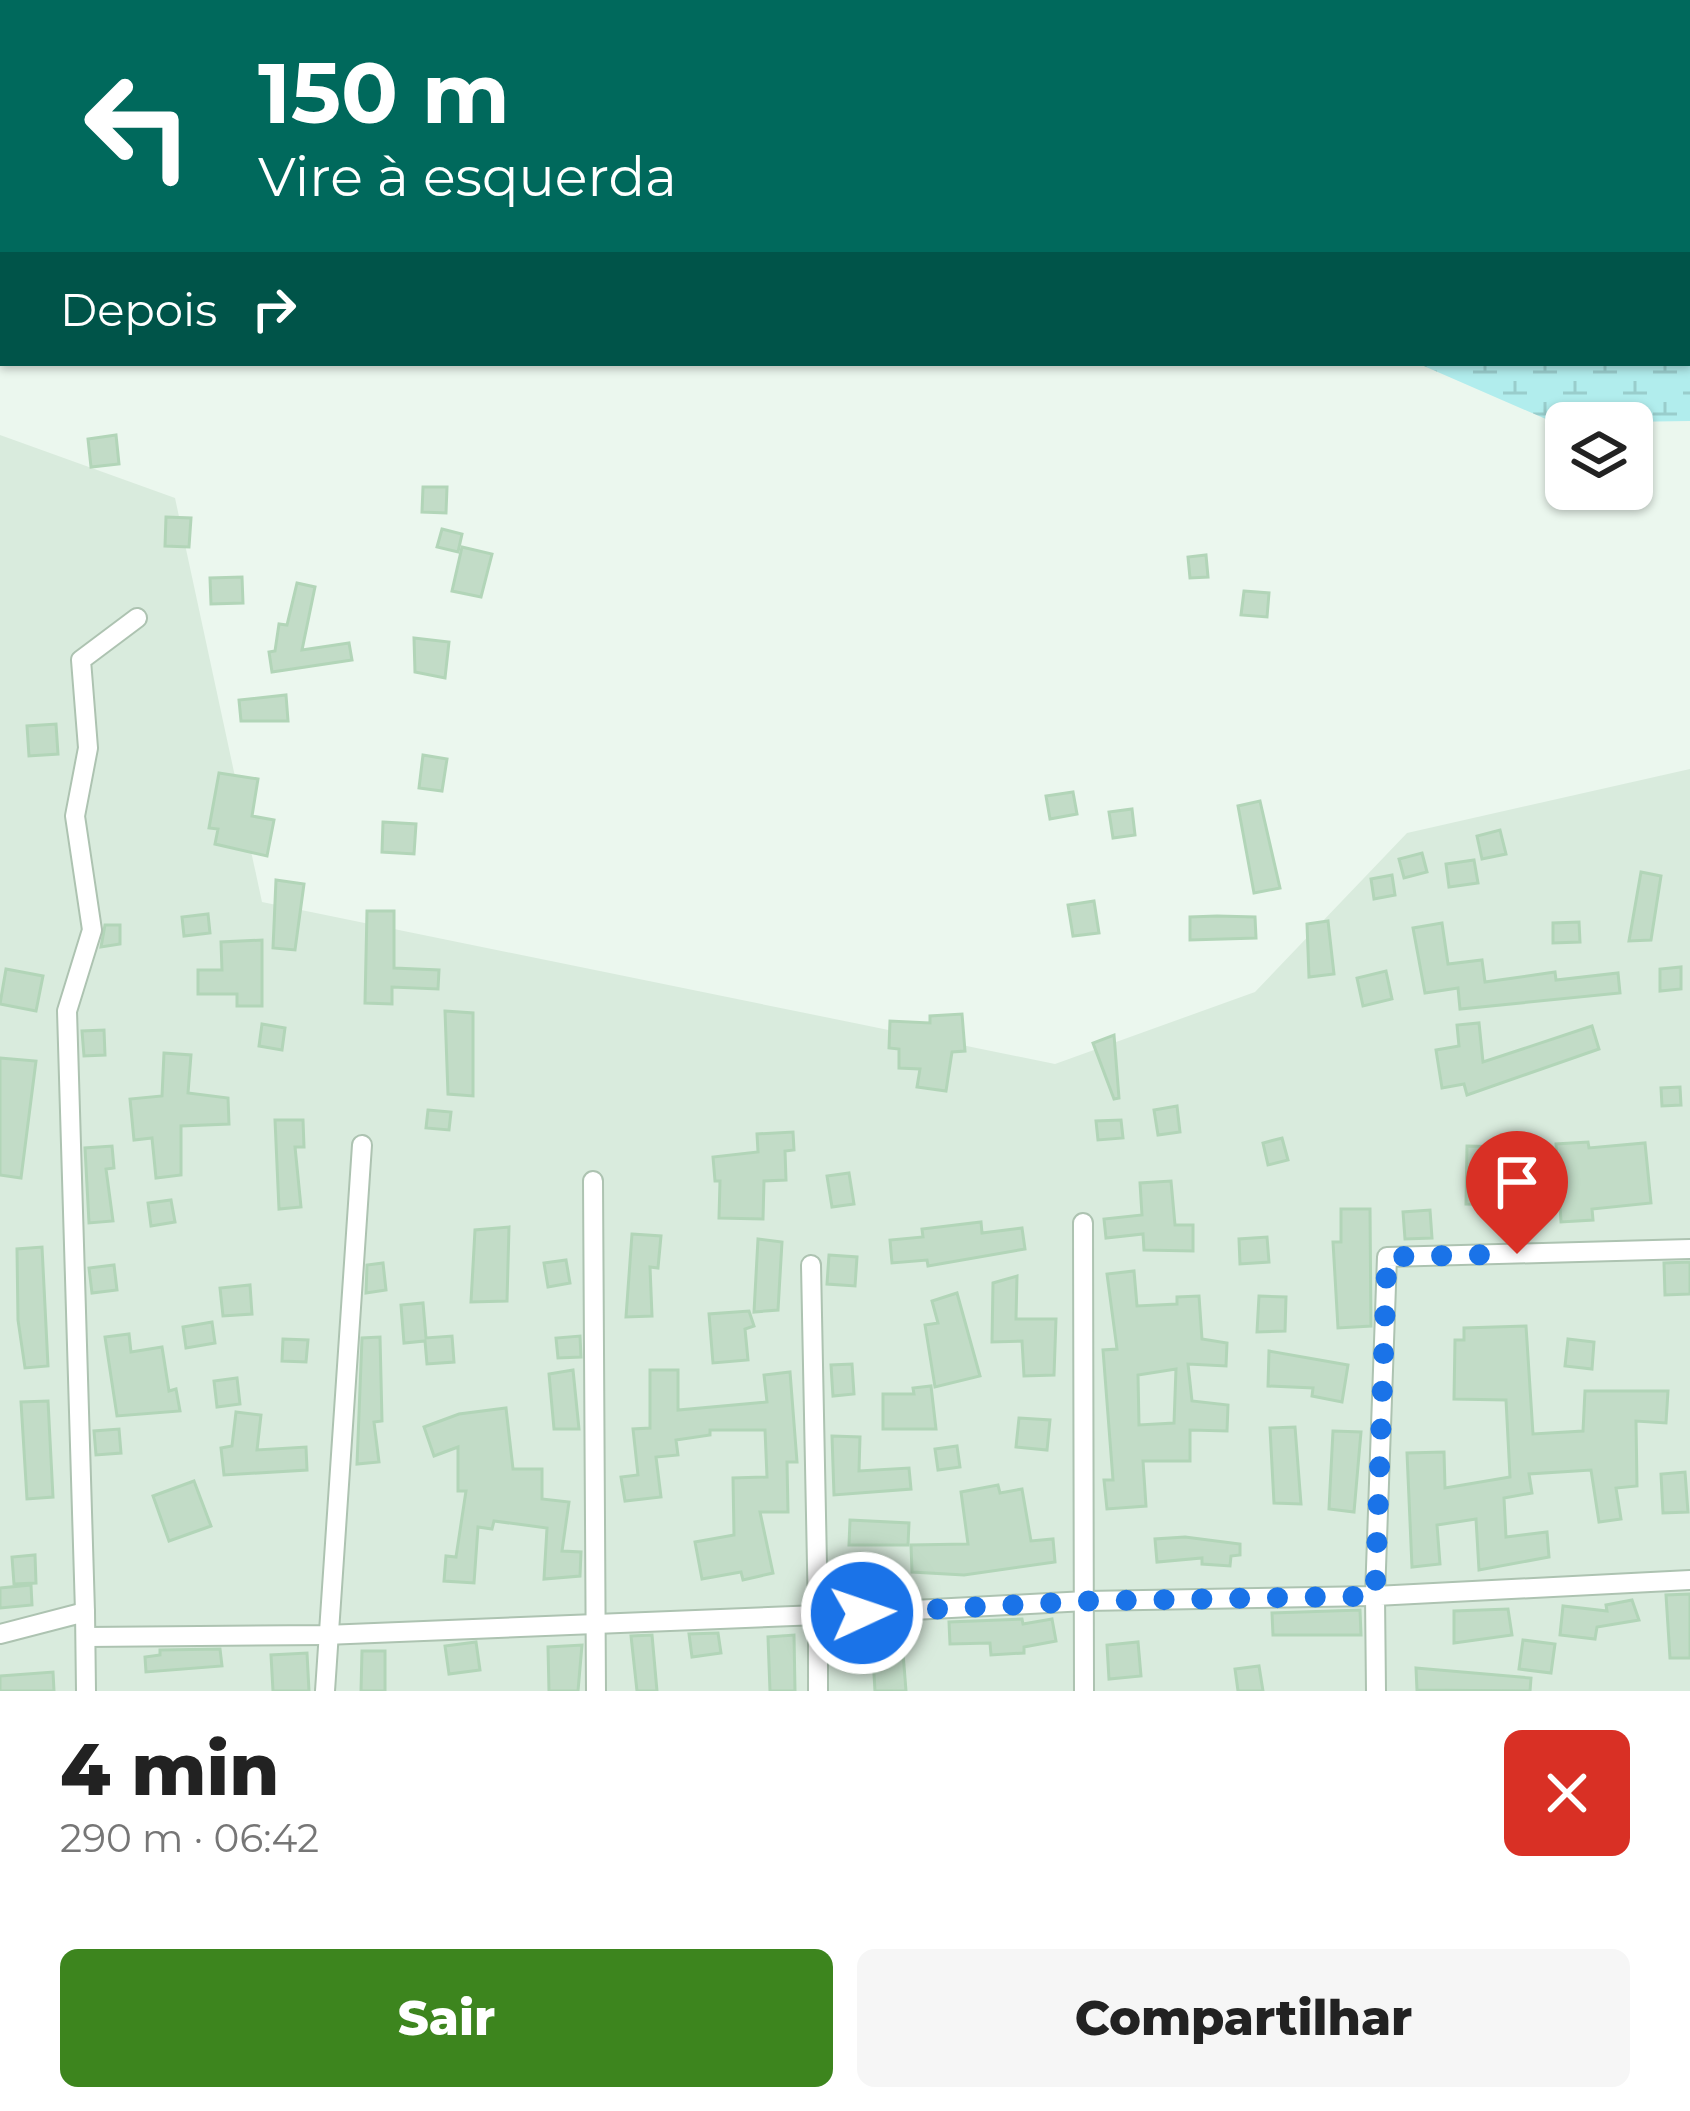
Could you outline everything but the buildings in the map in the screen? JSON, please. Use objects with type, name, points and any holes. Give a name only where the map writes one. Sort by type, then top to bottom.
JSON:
[{"type":"street","points":[[86,1691],[68,1011],[92,930],[75,816],[88,748],[81,659],[137,618]]},
{"type":"street","points":[[325,1691],[325,1635],[362,1145]]},
{"type":"street","points":[[593,1181],[596,1691]]},
{"type":"street","points":[[1083,1223],[1084,1691]]},
{"type":"street","points":[[1376,1691],[1387,1257],[1690,1249]]},
{"type":"street","points":[[811,1265],[818,1691]]},
{"type":"street","points":[[86,1636],[325,1635],[1690,1580]]},
{"type":"street","points":[[0,1634],[85,1612]]},
{"type":"shaded area","points":[[0,435],[175,498],[262,902],[1055,1064],[1255,992],[1407,833],[1690,769],[1690,1691],[0,1691]]},
{"type":"green space","points":[[1424,366],[1690,366],[1690,421],[1653,422],[1653,402],[1545,402],[1545,419]]},
{"type":"route","points":[[862,1613],[1086,1601],[1375,1596],[1387,1257],[1517,1254]]}]
